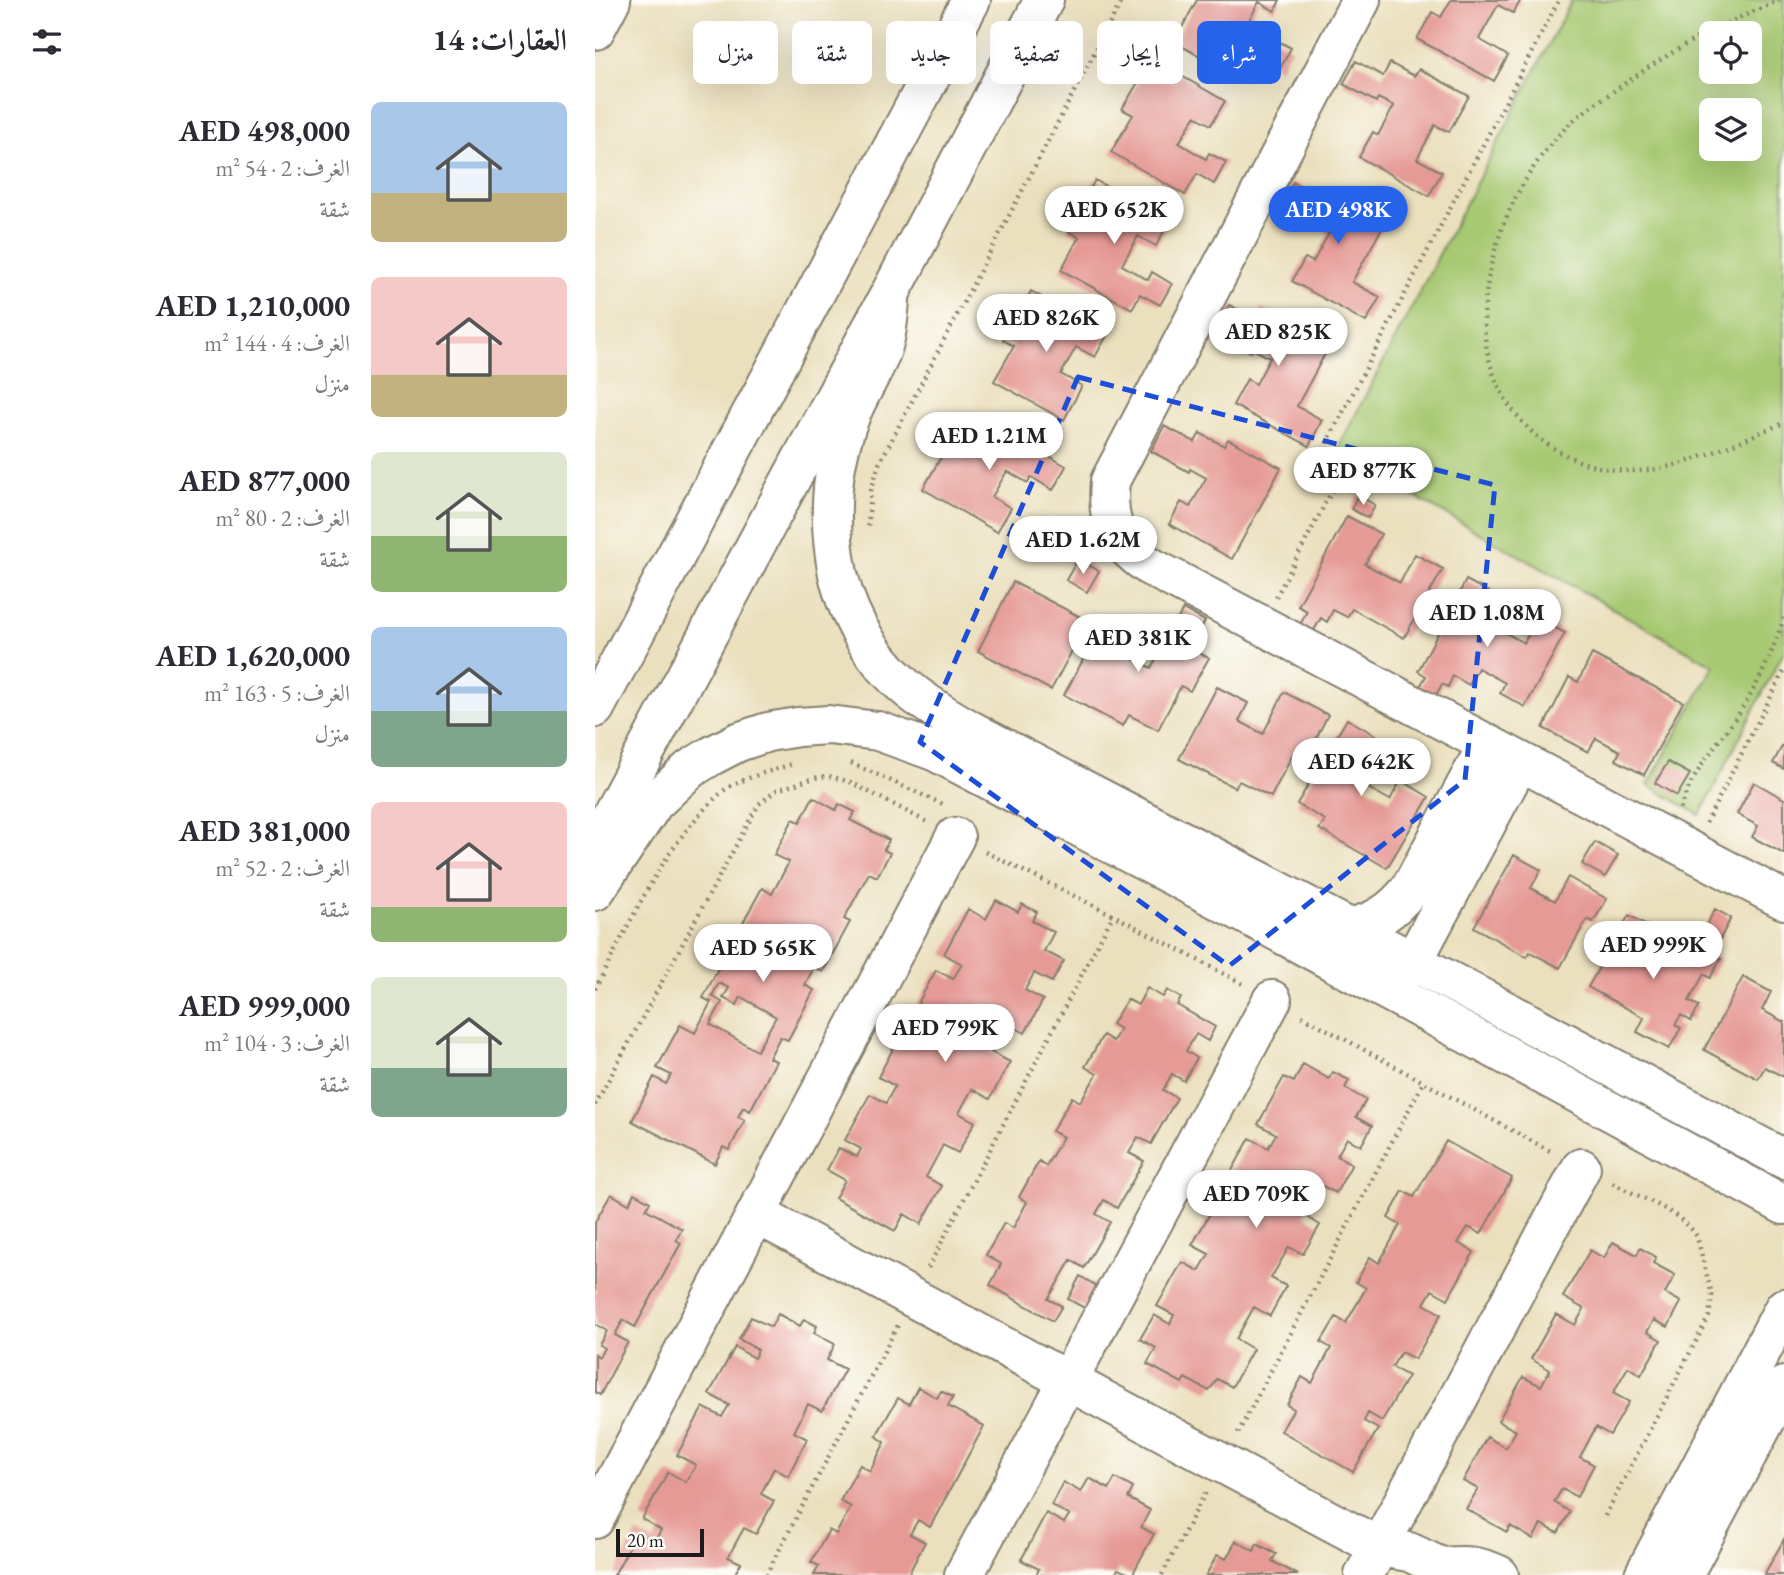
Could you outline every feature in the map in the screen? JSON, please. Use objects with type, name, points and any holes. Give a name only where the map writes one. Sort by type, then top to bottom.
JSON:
[{"type":"street","points":[[595,30],[611,0]]},
{"type":"street","points":[[595,708],[971,0]]},
{"type":"street","points":[[595,846],[1044,0]]},
{"type":"street","points":[[1361,0],[1110,481],[1108,507],[1114,532],[1129,553],[1151,568],[1784,900]]},
{"type":"street","points":[[891,292],[880,355],[841,440],[833,472],[831,520],[838,575],[847,603],[860,631],[896,678],[918,697],[997,745],[1784,1159]]},
{"type":"street","points":[[595,891],[654,803],[690,769],[738,742],[768,732],[829,725],[878,731],[934,751],[1230,906],[1784,1205]]},
{"type":"street","points":[[1349,928],[1367,924],[1398,904],[1504,752]]},
{"type":"street","points":[[1230,906],[1244,902],[1257,904],[1388,971],[1406,971],[1504,752]]},
{"type":"street","points":[[595,1519],[756,1214],[952,822]]},
{"type":"street","points":[[964,1575],[1272,1000]]},
{"type":"street","points":[[1381,1566],[1581,1168]]},
{"type":"street","points":[[756,1214],[1222,1463],[1381,1566]]},
{"type":"street","points":[[1644,1575],[1784,1308]]},
{"type":"street","points":[[1682,1575],[1784,1386]]},
{"type":"street","points":[[1701,1575],[1711,1540],[1713,1518]]},
{"type":"street","points":[[1381,1566],[1409,1552],[1451,1571],[1470,1565],[1499,1575]]},
{"type":"path","points":[[867,529],[871,491],[879,464],[1122,0]]},
{"type":"path","points":[[1320,456],[1559,0]]},
{"type":"path","points":[[1780,0],[1701,36],[1641,72],[1580,114],[1557,136],[1538,160],[1507,216],[1493,255],[1484,307],[1485,338],[1492,368],[1504,396],[1520,422],[1535,436],[1566,456],[1608,468],[1633,471],[1659,469],[1684,463],[1784,423]]},
{"type":"path","points":[[1265,626],[1275,608],[1271,606],[1344,468]]},
{"type":"path","points":[[1681,845],[1676,820],[1691,782],[1756,685],[1784,618]]},
{"type":"path","points":[[1681,845],[1784,671]]},
{"type":"path","points":[[847,761],[1113,915],[1684,1221],[1697,1237],[1713,1295],[1709,1316],[1605,1516]]},
{"type":"path","points":[[595,989],[677,844],[704,812],[724,790],[795,763]]},
{"type":"path","points":[[595,1105],[752,816],[768,795],[786,785],[818,777],[839,778],[952,822]]},
{"type":"path","points":[[766,1575],[1113,915]]},
{"type":"path","points":[[1163,1575],[1424,1081]]},
{"type":"highlighted area","points":[[1078,377],[1495,485],[1465,780],[1229,966],[920,742]]},
{"type":"green space","points":[[1572,0],[1784,0],[1784,651],[1700,815],[1648,785],[1714,666],[1336,452]]},
{"type":"building","points":[[1197,0],[1280,0],[1275,11],[1259,2],[1249,21],[1197,21],[1197,55],[1183,47],[1183,26]]},
{"type":"building","points":[[1451,0],[1521,0],[1513,13],[1498,5],[1479,39],[1508,56],[1494,81],[1417,39],[1432,12],[1441,17]]},
{"type":"building","points":[[1281,43],[1291,48],[1281,67]]},
{"type":"building","points":[[1356,61],[1383,76],[1390,63],[1414,76],[1419,69],[1469,96],[1449,132],[1435,125],[1417,159],[1442,172],[1429,196],[1359,157],[1373,132],[1378,135],[1394,106],[1378,98],[1376,102],[1343,84]]},
{"type":"building","points":[[1183,77],[1225,101],[1211,125],[1195,116],[1179,143],[1206,159],[1209,153],[1226,162],[1214,184],[1197,174],[1185,195],[1111,152],[1133,115],[1122,109],[1137,84],[1183,84]]},
{"type":"building","points":[[1095,180],[1169,222],[1156,246],[1138,236],[1122,265],[1148,280],[1152,272],[1172,284],[1160,305],[1140,294],[1132,309],[1061,270],[1079,237],[1067,231]]},
{"type":"building","points":[[1293,182],[1321,198],[1327,188],[1347,199],[1352,191],[1391,212],[1352,282],[1380,297],[1366,322],[1292,281],[1305,258],[1313,262],[1329,233],[1279,208]]},
{"type":"building","points":[[1031,291],[1108,334],[1095,357],[1076,347],[1061,374],[1082,386],[1064,420],[994,381],[1014,346],[1003,340]]},
{"type":"building","points":[[1229,305],[1256,319],[1262,308],[1291,324],[1295,317],[1334,337],[1297,406],[1322,420],[1309,446],[1233,405],[1247,379],[1256,384],[1270,358],[1253,349],[1251,352],[1214,332]]},
{"type":"building","points":[[977,419],[1021,444],[1026,435],[1048,447],[1044,453],[1066,466],[1053,490],[1031,477],[1028,483],[1007,471],[992,497],[1011,508],[997,532],[923,489],[950,441],[961,448]]},
{"type":"building","points":[[1164,426],[1195,442],[1200,433],[1224,446],[1228,439],[1281,468],[1232,559],[1169,524],[1181,502],[1190,507],[1206,478],[1190,469],[1189,472],[1151,451]]},
{"type":"building","points":[[1358,495],[1375,505],[1368,518],[1351,509]]},
{"type":"building","points":[[1347,516],[1381,534],[1365,564],[1400,583],[1415,554],[1443,569],[1404,638],[1352,609],[1347,617],[1333,610],[1327,622],[1321,618],[1312,634],[1299,627],[1307,611],[1298,606]]},
{"type":"building","points":[[1078,559],[1099,571],[1087,592],[1066,580]]},
{"type":"building","points":[[1466,580],[1502,599],[1489,624],[1524,643],[1537,618],[1565,633],[1525,707],[1500,693],[1505,683],[1478,668],[1469,685],[1453,676],[1448,687],[1442,684],[1434,699],[1418,690],[1426,676],[1418,671]]},
{"type":"building","points":[[1013,582],[1088,621],[1051,690],[978,651]]},
{"type":"building","points":[[1183,609],[1205,621],[1191,649],[1209,658],[1190,691],[1181,686],[1158,730],[1129,715],[1123,726],[1064,695],[1104,621],[1137,638],[1127,656],[1151,668]]},
{"type":"building","points":[[1592,654],[1683,702],[1644,775],[1616,760],[1620,751],[1596,738],[1588,752],[1543,728],[1569,677],[1578,682]]},
{"type":"building","points":[[1217,687],[1248,703],[1239,721],[1263,734],[1284,692],[1328,715],[1306,758],[1294,752],[1271,797],[1239,781],[1235,788],[1179,759]]},
{"type":"building","points":[[1347,719],[1388,742],[1363,785],[1390,800],[1401,780],[1429,797],[1387,868],[1319,829],[1325,820],[1297,804]]},
{"type":"building","points":[[1784,743],[1784,769],[1773,763]]},
{"type":"building","points":[[1668,762],[1690,774],[1677,796],[1655,783]]},
{"type":"building","points":[[1754,782],[1784,799],[1784,854],[1752,837],[1758,826],[1737,814]]},
{"type":"building","points":[[813,797],[836,810],[839,804],[855,812],[850,820],[889,840],[884,850],[890,853],[877,877],[869,873],[844,919],[850,922],[823,972],[814,967],[805,985],[814,990],[788,1040],[780,1037],[769,1058],[776,1061],[750,1111],[743,1107],[738,1117],[745,1120],[729,1150],[723,1147],[715,1164],[632,1121],[654,1077],[666,1084],[671,1075],[657,1068],[680,1025],[695,1033],[711,1002],[703,998],[723,959],[732,964],[749,932],[740,928],[762,888],[772,894],[789,862],[774,855],[793,819],[800,822]],"holes":[[[719,983],[729,988],[723,998],[737,1005],[741,997],[776,1017],[757,1051],[710,1024],[722,1002],[712,996]]]},
{"type":"building","points":[[1595,842],[1618,855],[1605,877],[1582,864]]},
{"type":"building","points":[[1514,855],[1541,870],[1531,888],[1555,901],[1568,877],[1607,899],[1593,922],[1587,919],[1560,968],[1530,952],[1527,957],[1474,927]]},
{"type":"building","points":[[996,900],[1018,912],[1022,904],[1037,912],[1032,921],[1054,932],[1044,951],[1064,961],[1052,982],[1034,973],[1025,990],[1043,1000],[1025,1033],[1007,1023],[991,1052],[1010,1062],[990,1099],[972,1089],[959,1113],[975,1122],[958,1153],[943,1145],[926,1177],[942,1186],[921,1224],[904,1214],[895,1231],[835,1198],[845,1180],[827,1170],[839,1148],[857,1157],[861,1149],[845,1140],[870,1094],[886,1103],[895,1086],[878,1077],[902,1032],[920,1041],[928,1026],[911,1016],[936,970],[953,979],[962,964],[944,954],[968,909],[986,919]]},
{"type":"building","points":[[1715,909],[1731,918],[1720,939],[1704,930]]},
{"type":"building","points":[[1629,915],[1652,928],[1643,945],[1670,961],[1683,938],[1721,959],[1710,978],[1704,974],[1689,1001],[1699,1006],[1691,1021],[1681,1015],[1675,1025],[1681,1028],[1669,1049],[1637,1032],[1644,1018],[1588,987]]},
{"type":"building","points":[[1743,977],[1771,992],[1762,1010],[1784,1022],[1784,1077],[1765,1067],[1758,1079],[1704,1050]]},
{"type":"building","points":[[1147,988],[1163,997],[1167,990],[1181,998],[1177,1005],[1215,1027],[1208,1041],[1196,1034],[1186,1051],[1197,1058],[1184,1081],[1172,1074],[1163,1090],[1177,1098],[1151,1144],[1138,1137],[1129,1153],[1144,1161],[1117,1208],[1104,1200],[1096,1214],[1110,1222],[1084,1268],[1071,1260],[1048,1299],[1062,1306],[1053,1321],[990,1285],[1001,1264],[986,1255],[1004,1223],[1013,1228],[1027,1202],[1019,1197],[1039,1161],[1046,1166],[1063,1137],[1052,1131],[1072,1097],[1080,1102],[1097,1074],[1085,1067],[1103,1035],[1113,1041],[1120,1029],[1112,1024],[1127,999],[1138,1005]]},
{"type":"building","points":[[1303,1064],[1329,1079],[1333,1072],[1349,1080],[1345,1088],[1366,1100],[1356,1117],[1372,1126],[1361,1146],[1347,1138],[1337,1156],[1352,1164],[1336,1193],[1321,1185],[1304,1215],[1320,1225],[1303,1254],[1289,1247],[1271,1278],[1286,1286],[1270,1316],[1254,1307],[1236,1339],[1253,1349],[1232,1387],[1217,1379],[1209,1391],[1185,1378],[1182,1383],[1147,1364],[1156,1348],[1140,1339],[1154,1315],[1170,1324],[1174,1315],[1157,1306],[1182,1262],[1199,1271],[1209,1254],[1192,1245],[1217,1201],[1233,1210],[1243,1193],[1225,1183],[1250,1138],[1268,1148],[1276,1134],[1258,1124],[1284,1077],[1294,1082]]},
{"type":"building","points":[[1446,1141],[1512,1178],[1481,1234],[1468,1227],[1458,1243],[1474,1252],[1448,1299],[1432,1290],[1424,1304],[1441,1314],[1415,1359],[1401,1352],[1392,1367],[1408,1376],[1382,1421],[1368,1413],[1364,1421],[1378,1429],[1353,1472],[1281,1431],[1294,1409],[1287,1405],[1302,1377],[1312,1383],[1331,1348],[1321,1342],[1336,1317],[1346,1323],[1366,1288],[1356,1282],[1370,1257],[1379,1263],[1400,1225],[1388,1218],[1403,1191],[1414,1197]]},
{"type":"building","points":[[634,1193],[650,1202],[646,1209],[682,1229],[676,1240],[681,1243],[635,1327],[623,1320],[615,1335],[628,1342],[600,1395],[595,1392],[595,1354],[599,1357],[604,1348],[599,1345],[607,1331],[595,1324],[595,1222],[611,1194],[629,1204]]},
{"type":"building","points":[[1613,1242],[1637,1255],[1640,1248],[1656,1257],[1653,1263],[1675,1275],[1665,1293],[1681,1302],[1668,1327],[1654,1320],[1647,1332],[1661,1340],[1641,1375],[1628,1367],[1613,1393],[1629,1402],[1610,1435],[1596,1427],[1580,1457],[1594,1465],[1577,1497],[1562,1489],[1554,1502],[1570,1512],[1558,1533],[1541,1524],[1533,1539],[1510,1526],[1507,1532],[1466,1509],[1478,1489],[1463,1481],[1487,1437],[1506,1448],[1516,1431],[1498,1421],[1523,1377],[1541,1386],[1550,1370],[1531,1359],[1556,1314],[1575,1325],[1584,1309],[1563,1297],[1590,1250],[1604,1258]]},
{"type":"building","points":[[1080,1276],[1100,1288],[1088,1310],[1068,1299]]},
{"type":"building","points":[[778,1314],[800,1326],[804,1319],[817,1326],[814,1333],[835,1344],[827,1360],[845,1369],[822,1411],[808,1404],[794,1432],[807,1439],[788,1476],[774,1468],[761,1494],[774,1501],[756,1534],[744,1528],[728,1557],[741,1563],[734,1575],[614,1575],[637,1533],[654,1542],[661,1530],[642,1519],[668,1472],[686,1482],[696,1465],[677,1455],[703,1407],[722,1417],[729,1405],[709,1394],[735,1347],[754,1358],[758,1350],[739,1339],[751,1317],[771,1327]]},
{"type":"building","points":[[918,1387],[937,1398],[941,1391],[953,1397],[948,1406],[984,1426],[930,1527],[918,1520],[910,1534],[925,1542],[908,1575],[814,1575],[819,1566],[811,1562],[829,1530],[836,1534],[851,1507],[840,1501],[860,1465],[870,1471],[885,1442],[876,1436],[898,1398],[909,1404]]},
{"type":"building","points":[[1089,1478],[1109,1489],[1115,1478],[1133,1488],[1128,1498],[1150,1510],[1141,1527],[1154,1534],[1132,1575],[1118,1569],[1115,1575],[1036,1575],[1039,1569],[1021,1560],[1046,1513],[1064,1523],[1069,1515],[1051,1505],[1063,1482],[1081,1492]]},
{"type":"building","points":[[1784,1539],[1784,1575],[1764,1575]]},
{"type":"building","points":[[1236,1541],[1254,1551],[1257,1544],[1276,1554],[1272,1561],[1298,1575],[1206,1575],[1217,1555],[1226,1559]]}]
